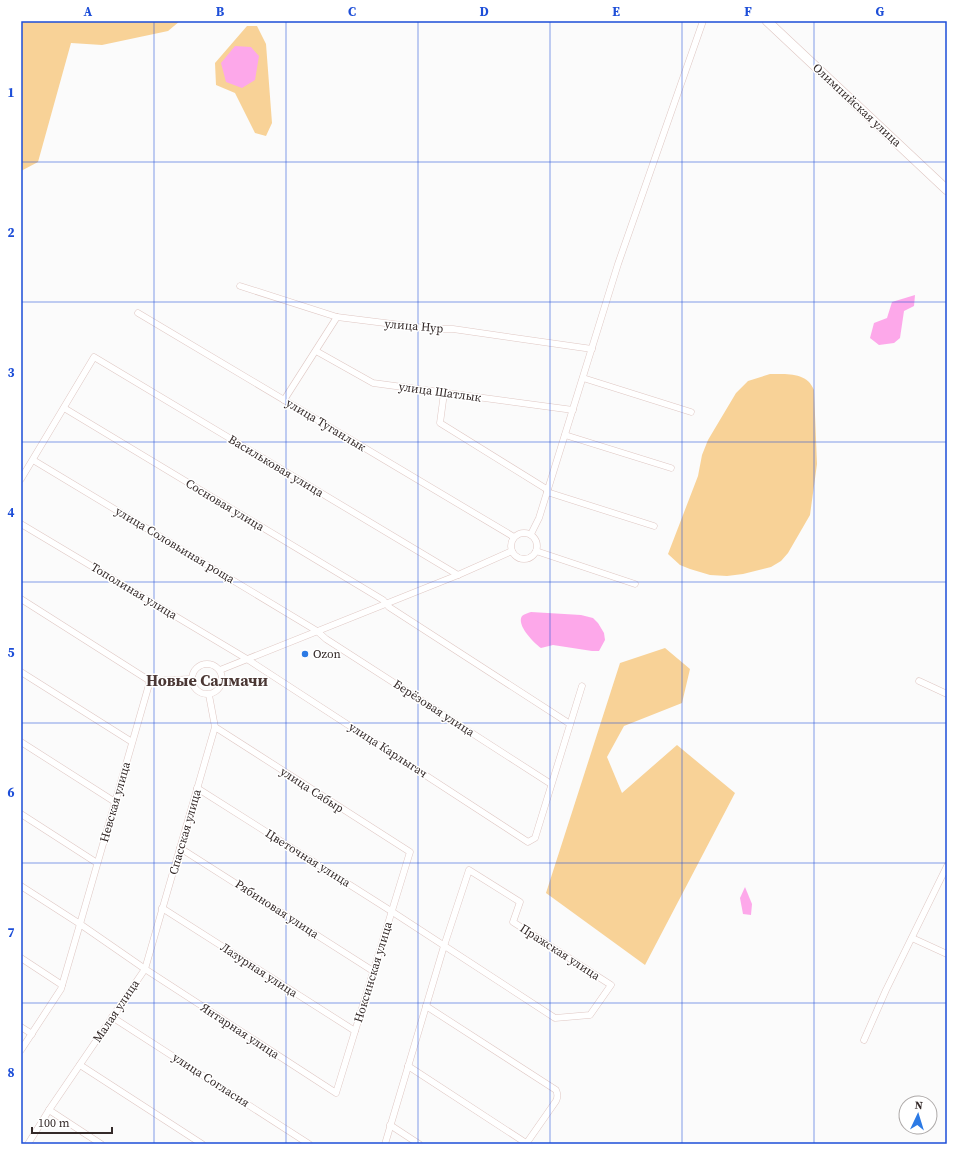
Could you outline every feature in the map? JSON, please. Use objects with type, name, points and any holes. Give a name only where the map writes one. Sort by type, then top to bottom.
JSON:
[{"type":"street","points":[[531,534],[539,518],[548,491],[618,264],[703,21]]},
{"type":"street","name":"Олимпийская улица","points":[[768,21],[947,190]]},
{"type":"street","name":"улица Нур","points":[[240,286],[337,317],[433,329],[453,329],[592,349]]},
{"type":"street","name":"улица Туганлык","points":[[138,313],[514,538]]},
{"type":"street","points":[[284,400],[337,317]]},
{"type":"street","name":"улица Шатлык","points":[[316,351],[373,383],[573,410]]},
{"type":"street","name":"Васильковая улица","points":[[64,408],[94,357],[458,575]]},
{"type":"street","points":[[583,378],[691,412]]},
{"type":"street","points":[[444,393],[440,423],[548,491],[654,526]]},
{"type":"street","points":[[21,479],[64,408]]},
{"type":"street","name":"Сосновая улица","points":[[64,408],[383,600],[389,607],[570,724]]},
{"type":"street","points":[[565,435],[671,468]]},
{"type":"street","name":"улица Соловьиная роща","points":[[33,460],[317,631]]},
{"type":"street","name":"Тополиная улица","points":[[21,524],[247,659]]},
{"type":"street","points":[[520,533],[531,534],[537,542],[536,552],[529,558],[519,558],[512,551],[511,546],[514,538],[520,533]]},
{"type":"street","points":[[220,670],[458,575],[512,551]]},
{"type":"street","points":[[536,552],[635,584]]},
{"type":"street","points":[[21,599],[150,681],[191,680]]},
{"type":"street","name":"Берёзовая улица","points":[[317,631],[326,639],[551,784]]},
{"type":"street","name":"улица Карлыгач","points":[[247,659],[528,842],[535,838],[551,784]]},
{"type":"street","points":[[202,664],[215,666],[220,670],[223,676],[223,683],[220,689],[215,693],[209,695],[202,694],[193,686],[191,680],[193,673],[202,664]]},
{"type":"street","points":[[21,672],[132,742]]},
{"type":"street","name":"Невская улица","points":[[80,924],[150,681]]},
{"type":"street","points":[[919,681],[947,694]]},
{"type":"street","points":[[551,784],[582,686]]},
{"type":"street","name":"Спасская улица","points":[[145,969],[215,727],[209,695]]},
{"type":"street","name":"улица Сабыр","points":[[215,727],[410,852]]},
{"type":"street","points":[[21,742],[115,802]]},
{"type":"street","name":"Цветочная улица","points":[[197,788],[418,928]]},
{"type":"street","points":[[21,814],[97,863]]},
{"type":"street","name":"Рябиновая улица","points":[[180,848],[373,971]]},
{"type":"street","name":"Ноксинская улица","points":[[336,1093],[410,852]]},
{"type":"street","points":[[864,1040],[886,990],[947,866]]},
{"type":"street","name":"Пражская улица","points":[[385,1144],[444,946],[469,870],[520,902],[513,922],[611,985],[590,1015],[554,1018],[444,946],[418,928]]},
{"type":"street","name":"Малая улица","points":[[21,886],[80,924],[145,969],[112,1016],[28,1144]]},
{"type":"street","name":"Лазурная улица","points":[[162,908],[355,1031]]},
{"type":"street","points":[[21,1050],[61,989],[80,924]]},
{"type":"street","points":[[912,938],[947,954]]},
{"type":"street","points":[[21,958],[62,985]]},
{"type":"street","name":"Янтарная улица","points":[[145,969],[336,1093]]},
{"type":"street","points":[[408,1066],[526,1144],[558,1097],[556,1090],[426,1006]]},
{"type":"street","name":"улица Согласия","points":[[112,1016],[309,1144]]},
{"type":"street","points":[[21,1027],[32,1034]]},
{"type":"street","points":[[80,1065],[202,1144]]},
{"type":"street","points":[[50,1110],[101,1144]]},
{"type":"street","points":[[390,1125],[419,1144]]},
{"type":"shaded area","points":[[21,21],[180,21],[168,31],[102,45],[71,43],[38,162],[21,171]]},
{"type":"shaded area","points":[[247,26],[257,26],[266,44],[272,123],[266,136],[255,133],[235,93],[216,85],[215,63]]},
{"type":"shaded area","points":[[235,46],[251,47],[259,56],[255,80],[242,88],[226,82],[221,63]]},
{"type":"shaded area","points":[[915,295],[914,306],[904,311],[900,338],[894,343],[879,345],[870,338],[874,323],[887,318],[892,302]]},
{"type":"shaded area","points":[[770,374],[796,375],[807,380],[814,390],[817,464],[810,515],[788,553],[781,561],[771,567],[743,574],[727,576],[710,575],[680,565],[668,554],[698,476],[702,455],[708,440],[736,393],[748,381]]},
{"type":"shaded area","points":[[531,612],[581,615],[593,618],[604,633],[605,640],[599,651],[553,645],[541,648],[530,638],[521,624],[522,616]]},
{"type":"shaded area","points":[[665,648],[690,669],[682,703],[624,726],[607,757],[622,793],[677,745],[735,793],[645,965],[546,893],[620,663]]},
{"type":"shaded area","points":[[745,887],[752,904],[751,915],[743,914],[740,898]]},
{"type":"place","name":"Ozon","points":[[305,654]]},
{"type":"district","name":"Новые Салмачи","points":[[207,680]]}]
